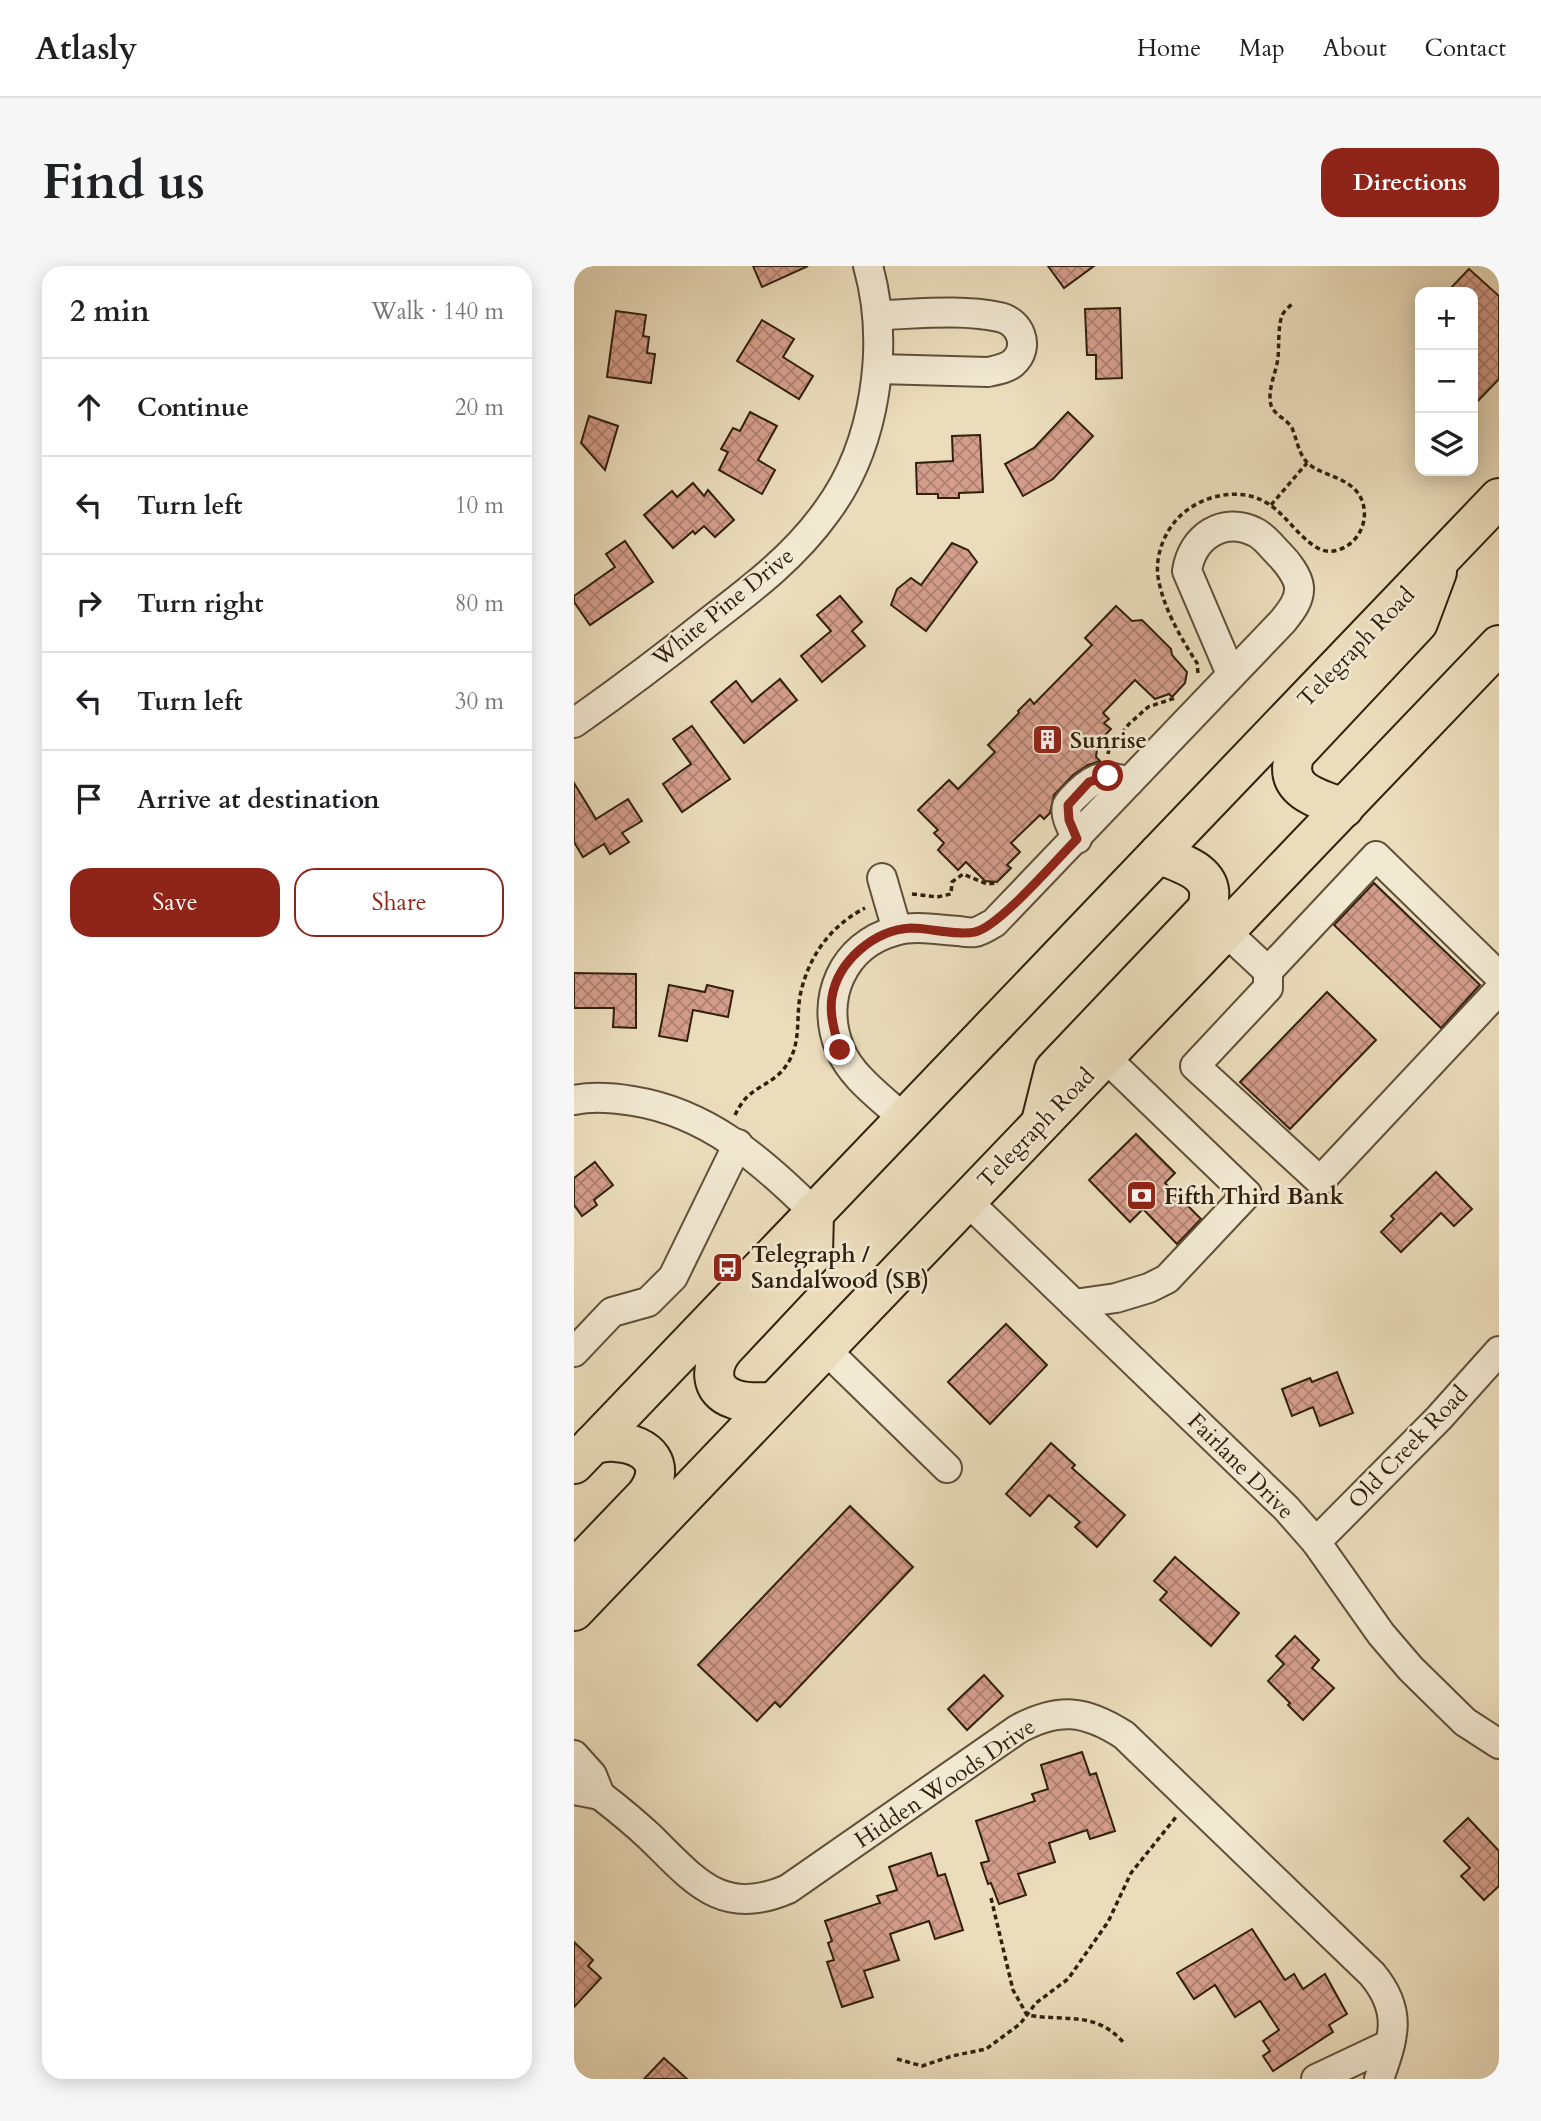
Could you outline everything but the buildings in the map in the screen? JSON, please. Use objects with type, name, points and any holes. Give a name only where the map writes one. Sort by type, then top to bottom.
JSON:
[{"type":"highway","name":"Telegraph Road","points":[[584,1454],[1499,498]]},
{"type":"highway","points":[[1343,807],[1310,794],[1297,785],[1292,771],[1295,754],[1418,623],[1442,557]]},
{"type":"highway","name":"Telegraph Road","points":[[574,1612],[1499,645]]},
{"type":"highway","points":[[1040,1124],[1054,1070],[1206,910],[1210,893],[1200,874],[1158,853]]},
{"type":"highway","points":[[774,1402],[732,1399],[717,1387],[713,1370],[716,1359],[724,1349],[813,1254],[814,1212]]},
{"type":"highway","points":[[574,1570],[645,1496],[654,1484],[656,1472],[654,1462],[647,1453],[637,1447],[615,1442],[584,1454]]},
{"type":"street","name":"White Pine Drive","points":[[574,723],[744,595],[808,536],[843,487],[869,415],[878,369],[878,315],[868,266]]},
{"type":"street","points":[[878,315],[987,315],[1006,318],[1018,330],[1023,348],[1012,364],[1002,370],[958,373],[878,369]]},
{"type":"street","points":[[904,1119],[854,1071],[840,1050],[834,1027],[832,998],[841,972],[860,950],[876,937],[897,930],[912,928],[974,933],[994,923],[1283,621],[1296,603],[1299,586],[1287,562],[1258,533],[1229,525],[1210,532],[1196,546],[1189,558],[1187,571],[1231,674]]},
{"type":"street","points":[[1499,975],[1376,856],[1268,971],[1268,988],[1195,1066],[1320,1181],[1499,990]]},
{"type":"street","points":[[883,878],[897,930]]},
{"type":"street","points":[[1225,931],[1268,971]]},
{"type":"street","points":[[1074,1304],[1116,1298],[1149,1288],[1167,1279],[1247,1194],[1105,1057]]},
{"type":"street","points":[[574,1100],[587,1098],[651,1104],[701,1122],[738,1144],[814,1212]]},
{"type":"street","points":[[574,1352],[612,1312],[648,1302],[673,1277],[738,1144]]},
{"type":"street","name":"Fairlane Drive","points":[[966,1200],[1286,1508],[1316,1542],[1381,1634],[1411,1669],[1465,1722],[1499,1744]]},
{"type":"street","points":[[825,1349],[947,1468]]},
{"type":"street","name":"Old Creek Road","points":[[1316,1542],[1439,1418],[1499,1351]]},
{"type":"street","name":"Hidden Woods Drive","points":[[574,1755],[593,1775],[587,1793],[633,1821],[692,1878],[721,1895],[758,1900],[788,1889],[977,1757],[1038,1718],[1062,1713],[1083,1715],[1104,1722],[1124,1735],[1384,1988],[1394,2018],[1380,2079]]},
{"type":"street","points":[[1317,2079],[1390,2044]]},
{"type":"path","points":[[1271,505],[1307,463]]},
{"type":"path","points":[[897,2059],[922,2066],[951,2056],[986,2049],[1020,2024],[1036,2003],[1068,1979],[1108,1922],[1131,1873],[1191,1800]]},
{"type":"path","points":[[991,1898],[1013,1990],[1027,2015]]},
{"type":"path","points":[[1027,2015],[1051,2019],[1090,2019],[1107,2026],[1124,2043]]},
{"type":"place","name":"Sunrise","points":[[1047,740]]},
{"type":"place","name":"Fifth Third Bank","points":[[1141,1196]]},
{"type":"place","name":"Telegraph / Sandalwood (SB)","points":[[728,1267]]},
{"type":"route","points":[[840,1050],[834,1027],[832,998],[841,972],[860,950],[876,937],[897,930],[912,928],[974,933],[994,923],[1077,839],[1069,820],[1068,805],[1089,782],[1108,776]]}]
